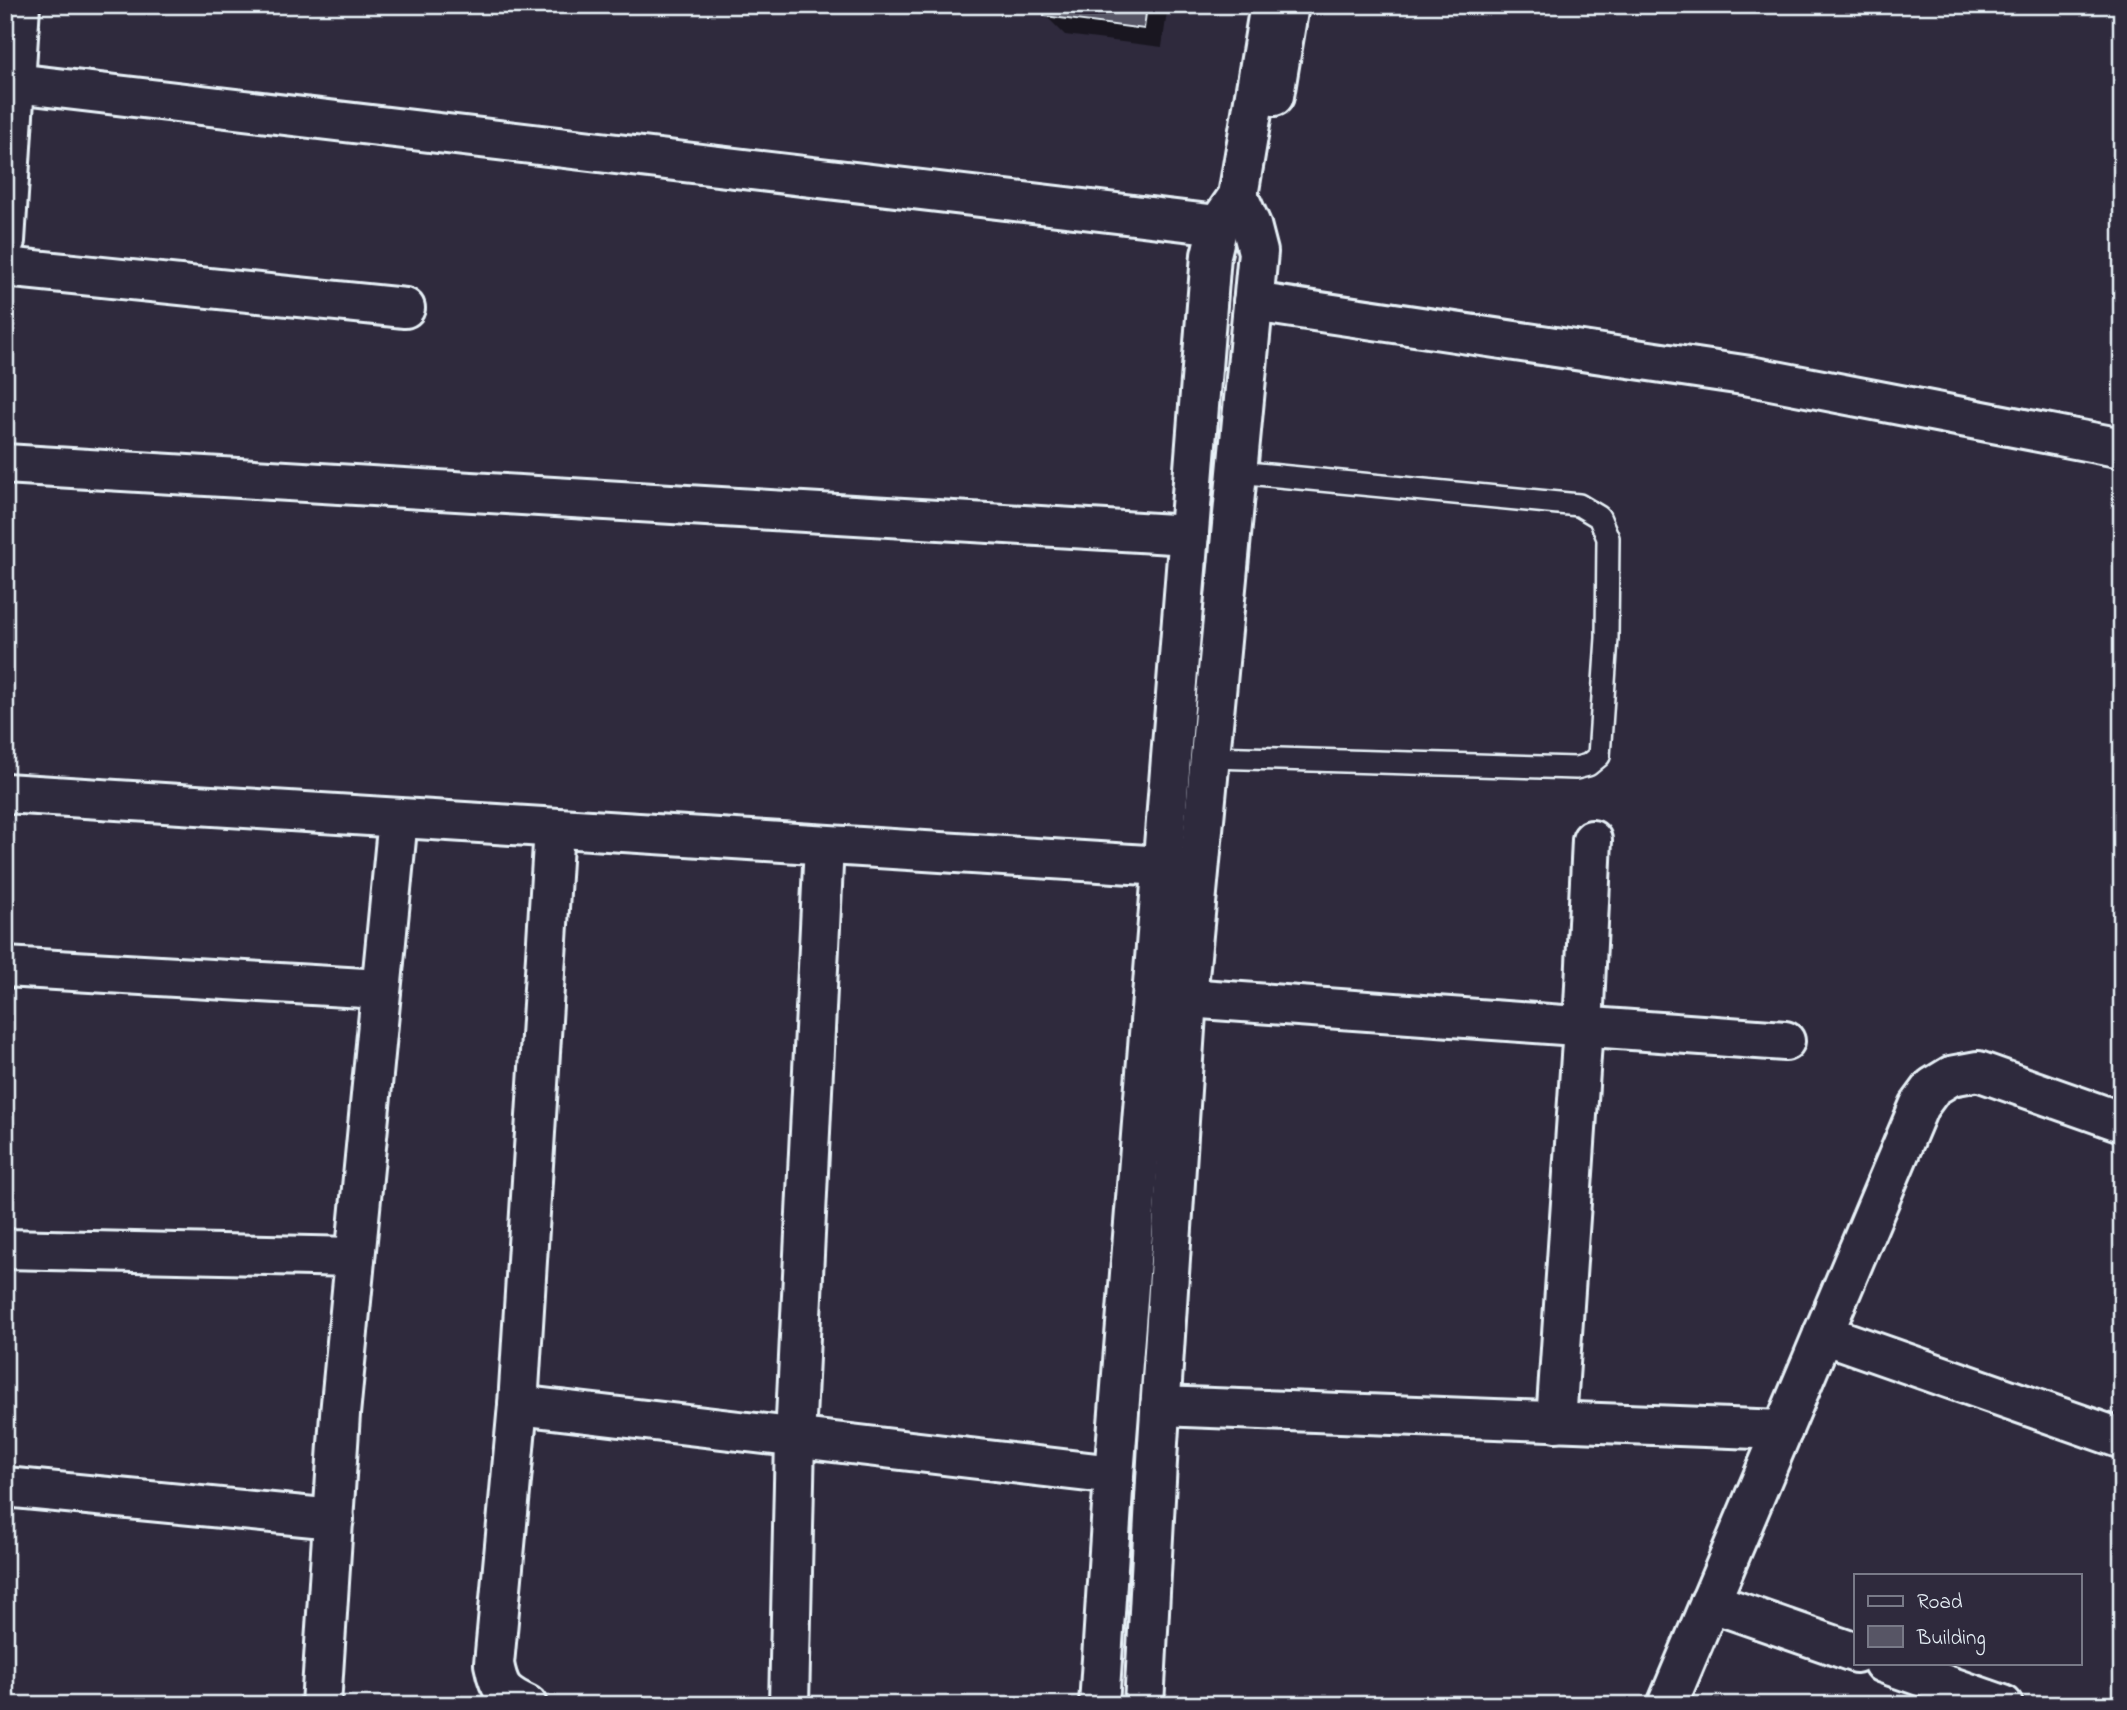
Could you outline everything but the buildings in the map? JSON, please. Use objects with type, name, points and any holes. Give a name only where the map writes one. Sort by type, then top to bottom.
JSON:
[{"type":"street","points":[[5,241],[20,5]]},
{"type":"street","points":[[1144,1705],[1186,998],[1258,252],[1236,215],[1270,5]]},
{"type":"street","points":[[1099,1705],[1114,1475],[1212,255],[1236,215],[1290,5]]},
{"type":"street","points":[[15,83],[1236,215]]},
{"type":"street","points":[[5,267],[405,308]]},
{"type":"street","points":[[1253,302],[1751,376],[2122,448]]},
{"type":"street","points":[[5,464],[1189,536]]},
{"type":"street","points":[[5,793],[1163,866]]},
{"type":"street","points":[[321,1705],[340,1414],[398,818]]},
{"type":"street","points":[[527,1705],[510,1696],[498,1685],[494,1664],[518,1405],[554,828]]},
{"type":"street","points":[[1556,1422],[1583,1027],[1592,840]]},
{"type":"street","points":[[789,1705],[795,1438],[824,845]]},
{"type":"street","points":[[5,967],[381,989]]},
{"type":"street","points":[[1186,998],[1785,1041]]},
{"type":"street","points":[[1667,1705],[1919,1106],[1933,1087],[1951,1076],[1978,1071],[2122,1122]]},
{"type":"street","points":[[5,1249],[355,1257]]},
{"type":"street","points":[[1823,1334],[2122,1439]]},
{"type":"street","points":[[518,1405],[1114,1475]]},
{"type":"street","points":[[1160,1406],[1783,1430]]},
{"type":"street","points":[[5,1487],[334,1519]]},
{"type":"street","points":[[1710,1602],[1854,1652]]},
{"type":"street","points":[[1886,1664],[2003,1705]]},
{"type":"lane","points":[[1210,757],[1576,768],[1588,765],[1599,756],[1607,638],[1608,537],[1599,517],[1579,505],[1237,472]]}]
